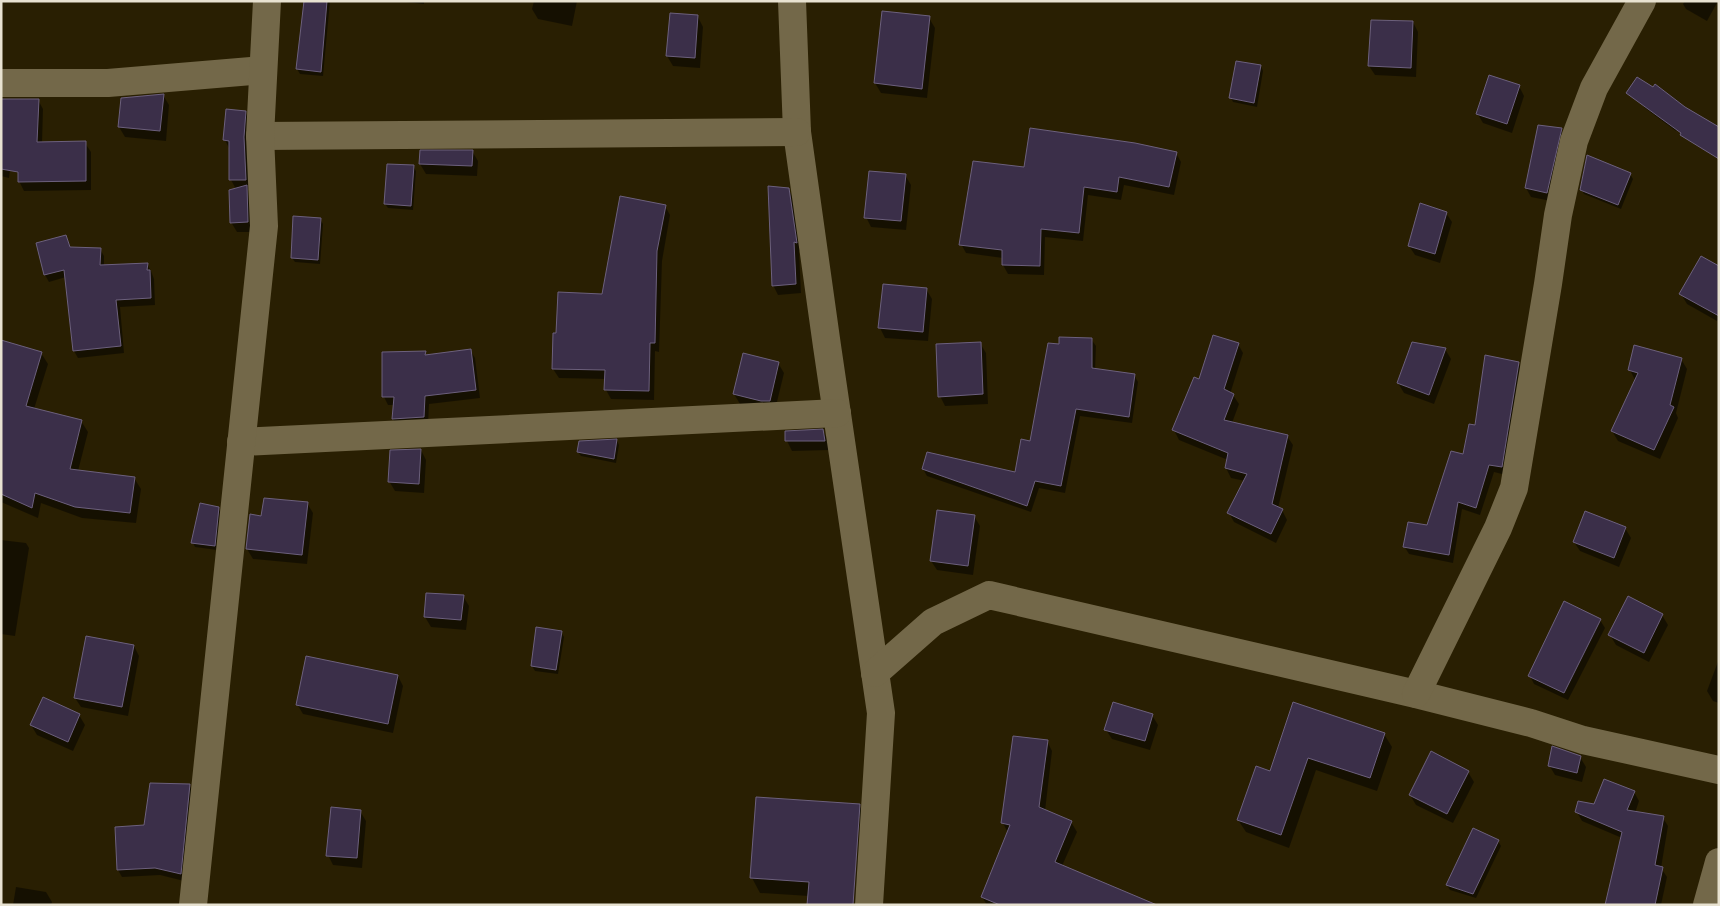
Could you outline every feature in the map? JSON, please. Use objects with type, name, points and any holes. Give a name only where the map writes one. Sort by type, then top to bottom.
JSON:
[{"type":"street","points":[[193,905],[264,226],[260,136],[267,1]]},
{"type":"street","points":[[792,1],[797,132],[881,713],[868,905]]},
{"type":"street","points":[[1416,694],[1498,528],[1514,488],[1558,215],[1574,141],[1594,88],[1642,1]]},
{"type":"street","points":[[1,84],[108,83],[263,70]]},
{"type":"street","points":[[260,136],[797,132]]},
{"type":"street","points":[[241,442],[837,413]]},
{"type":"street","points":[[875,673],[933,622],[989,595],[1416,694],[1531,723],[1584,740],[1719,770]]},
{"type":"street","points":[[1706,905],[1719,862]]},
{"type":"building","points":[[304,1],[327,1],[321,72],[296,69]]},
{"type":"building","points":[[882,11],[930,16],[922,89],[874,83]]},
{"type":"building","points":[[670,13],[698,15],[695,58],[666,56]]},
{"type":"building","points":[[1371,20],[1413,21],[1411,68],[1368,66]]},
{"type":"building","points":[[1236,61],[1261,65],[1254,103],[1229,98]]},
{"type":"building","points":[[1489,75],[1520,85],[1507,124],[1476,114]]},
{"type":"building","points":[[1637,77],[1653,87],[1655,84],[1685,107],[1719,127],[1719,159],[1680,135],[1681,133],[1626,93]]},
{"type":"building","points":[[164,94],[160,131],[118,127],[121,98]]},
{"type":"building","points":[[1,99],[39,99],[37,142],[86,141],[86,181],[18,182],[18,172],[1,169]]},
{"type":"building","points":[[226,109],[246,111],[244,137],[246,180],[229,180],[229,141],[223,140]]},
{"type":"building","points":[[1538,125],[1562,128],[1547,193],[1525,188]]},
{"type":"building","points":[[1030,128],[1135,143],[1177,152],[1169,187],[1119,177],[1117,192],[1084,187],[1079,233],[1041,229],[1040,266],[1002,265],[1002,250],[959,245],[973,161],[1024,167]]},
{"type":"building","points":[[420,150],[473,150],[472,166],[419,164]]},
{"type":"building","points":[[1587,155],[1631,173],[1618,205],[1580,190]]},
{"type":"building","points":[[387,164],[414,165],[411,206],[384,204]]},
{"type":"building","points":[[869,171],[906,174],[901,221],[864,218]]},
{"type":"building","points":[[247,185],[248,222],[230,223],[229,190]]},
{"type":"building","points":[[768,186],[789,188],[797,243],[794,242],[796,284],[772,286]]},
{"type":"building","points":[[620,196],[666,205],[657,251],[655,343],[650,343],[649,391],[604,390],[605,370],[552,369],[553,333],[556,333],[558,292],[602,294]]},
{"type":"building","points":[[1420,203],[1447,212],[1435,254],[1408,246]]},
{"type":"building","points":[[293,216],[321,218],[318,260],[291,258]]},
{"type":"building","points":[[66,235],[70,247],[101,248],[100,265],[148,263],[147,270],[150,270],[151,298],[116,300],[121,346],[73,351],[64,270],[44,275],[36,243]]},
{"type":"building","points":[[1701,256],[1719,266],[1719,316],[1679,294]]},
{"type":"building","points":[[883,284],[927,288],[923,332],[878,328]]},
{"type":"building","points":[[1213,335],[1239,343],[1224,389],[1234,394],[1224,420],[1288,435],[1272,504],[1283,509],[1271,534],[1227,513],[1247,474],[1225,468],[1228,453],[1172,430],[1194,377],[1199,379]]},
{"type":"building","points":[[1059,337],[1092,338],[1092,368],[1135,374],[1129,417],[1076,409],[1061,486],[1035,481],[1027,506],[922,469],[927,452],[1015,472],[1021,439],[1030,441],[1048,343],[1059,344]]},
{"type":"building","points":[[1,340],[42,352],[26,406],[82,420],[70,469],[135,477],[130,513],[75,507],[35,493],[32,508],[1,494]]},
{"type":"building","points":[[981,342],[983,394],[938,397],[936,344]]},
{"type":"building","points":[[1412,342],[1446,348],[1429,395],[1397,383]]},
{"type":"building","points":[[1634,345],[1682,358],[1670,405],[1674,407],[1654,450],[1611,431],[1638,373],[1628,370]]},
{"type":"building","points":[[471,349],[476,390],[425,396],[424,417],[392,419],[394,397],[382,397],[382,352],[426,351],[425,355]]},
{"type":"building","points":[[743,353],[779,362],[770,401],[761,401],[733,394]]},
{"type":"building","points":[[1485,355],[1519,362],[1502,467],[1489,465],[1476,508],[1458,502],[1449,555],[1403,547],[1408,522],[1427,525],[1451,451],[1463,454],[1469,424],[1475,425]]},
{"type":"building","points":[[823,429],[825,441],[785,441],[785,431]]},
{"type":"building","points":[[617,439],[614,459],[577,452],[579,441]]},
{"type":"building","points":[[421,449],[419,484],[388,482],[390,450]]},
{"type":"building","points":[[264,498],[308,502],[302,555],[246,549],[250,514],[261,516]]},
{"type":"building","points":[[200,503],[219,507],[215,546],[191,543]]},
{"type":"building","points":[[937,510],[975,515],[968,566],[930,561]]},
{"type":"building","points":[[1585,511],[1626,527],[1614,558],[1573,542]]},
{"type":"building","points":[[426,593],[464,595],[461,620],[424,617]]},
{"type":"building","points":[[1628,596],[1663,614],[1644,653],[1608,635]]},
{"type":"building","points":[[1564,601],[1601,619],[1564,693],[1528,676]]},
{"type":"building","points":[[536,627],[562,631],[556,670],[531,666]]},
{"type":"building","points":[[86,636],[134,645],[122,707],[74,698]]},
{"type":"building","points":[[306,656],[398,675],[388,724],[296,705]]},
{"type":"building","points":[[43,697],[80,714],[68,742],[30,725]]},
{"type":"building","points":[[1113,702],[1153,714],[1145,741],[1104,730]]},
{"type":"building","points":[[1293,702],[1385,733],[1370,778],[1308,758],[1281,835],[1237,820],[1256,766],[1270,771]]},
{"type":"building","points":[[1013,736],[1048,740],[1039,807],[1072,821],[1055,862],[1157,905],[1000,905],[981,897],[1010,825],[1001,823]]},
{"type":"building","points":[[1552,746],[1581,756],[1577,773],[1548,766]]},
{"type":"building","points":[[1431,751],[1469,771],[1447,814],[1409,795]]},
{"type":"building","points":[[1604,779],[1635,791],[1627,810],[1664,816],[1655,865],[1663,867],[1655,905],[1605,905],[1622,832],[1575,812],[1578,801],[1594,804]]},
{"type":"building","points":[[150,783],[190,784],[181,874],[155,868],[117,870],[115,827],[144,825]]},
{"type":"building","points":[[756,797],[860,804],[853,905],[807,905],[809,882],[750,878]]},
{"type":"building","points":[[331,807],[361,810],[357,858],[326,856]]},
{"type":"building","points":[[1473,828],[1499,840],[1473,894],[1446,885]]}]
